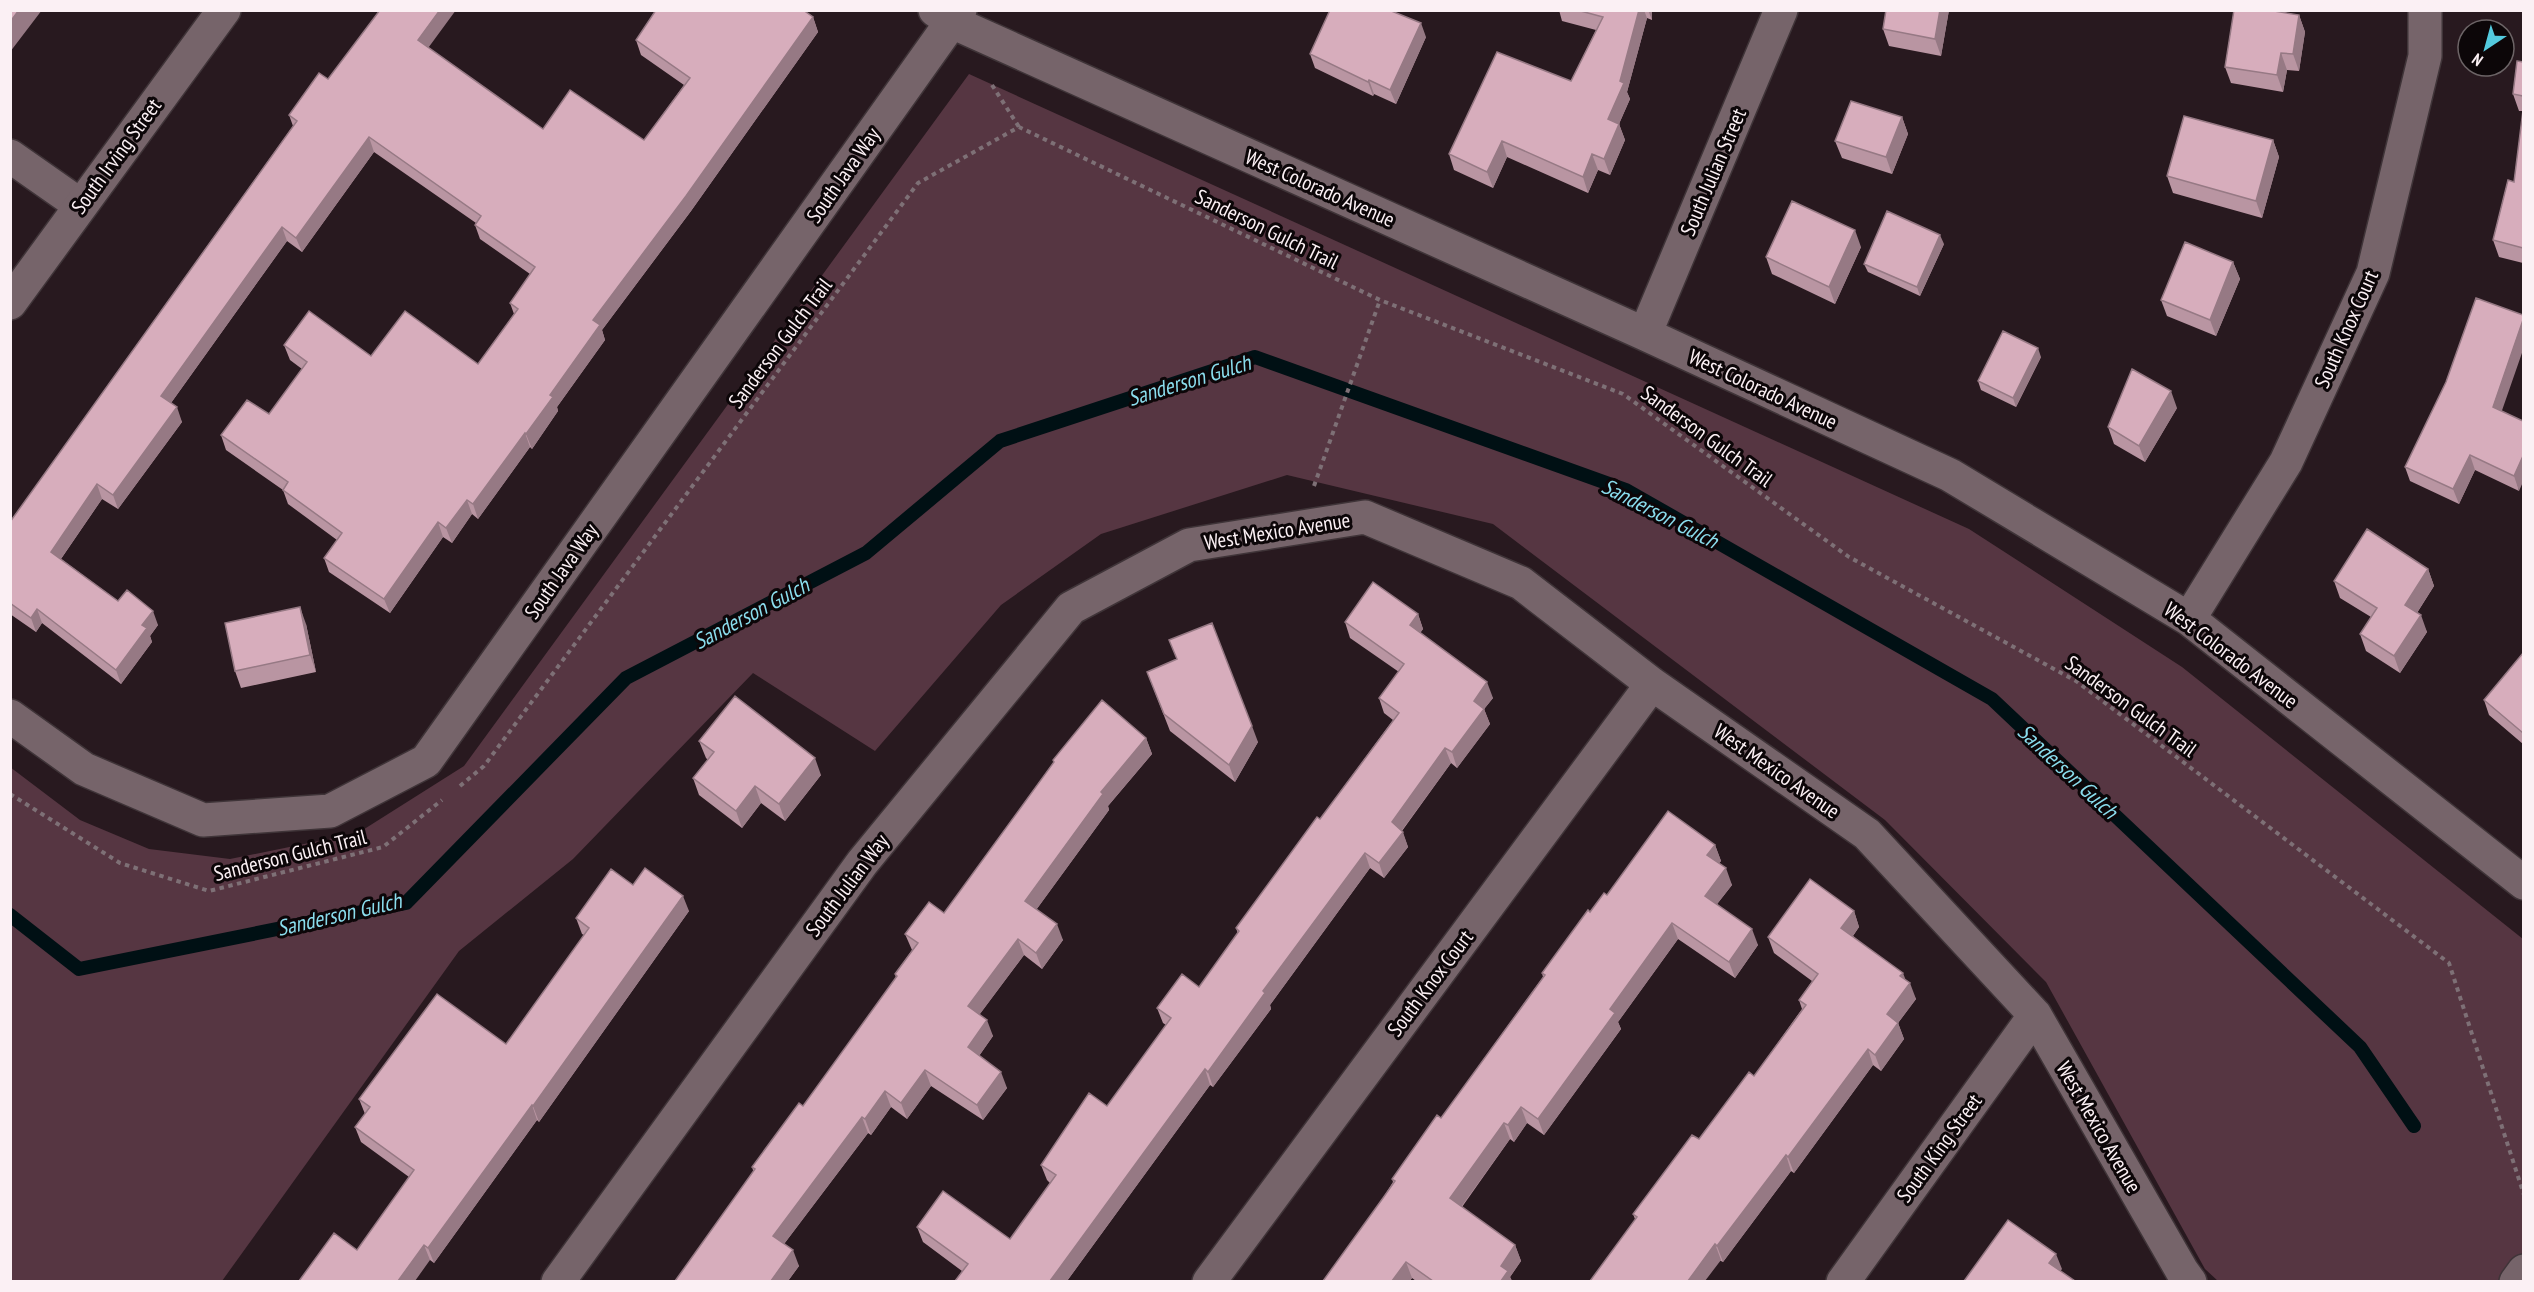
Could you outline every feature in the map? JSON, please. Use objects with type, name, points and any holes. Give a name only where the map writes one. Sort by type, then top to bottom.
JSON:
[{"type":"street","name":"South Irving Street","points":[[10,303],[224,10]]},
{"type":"street","name":"South Julian Street","points":[[1645,334],[1781,10]]},
{"type":"street","name":"South Knox Court","points":[[2189,619],[2286,462],[2373,273],[2425,56],[2425,10]]},
{"type":"street","name":"West Colorado Avenue","points":[[949,14],[1950,475],[2189,619],[2523,882]]},
{"type":"street","name":"South Java Way","points":[[10,716],[84,770],[203,820],[330,811],[426,761],[949,14]]},
{"type":"street","points":[[10,156],[80,205]]},
{"type":"street","name":"West Mexico Avenue","points":[[1189,545],[1365,517],[1521,583],[1652,684],[1867,834],[2035,1015],[2190,1281]]},
{"type":"street","name":"South Julian Way","points":[[558,1281],[862,862],[1071,608],[1189,545]]},
{"type":"street","name":"South Knox Court","points":[[1209,1281],[1652,684]]},
{"type":"street","name":"South King Street","points":[[1844,1281],[2035,1015]]},
{"type":"street","points":[[2516,1281],[2523,1271]]},
{"type":"path","name":"Sanderson Gulch Trail","points":[[457,788],[484,766],[918,183],[1018,127],[1380,300],[1623,394],[1849,557],[2076,681],[2449,963],[2523,1195]]},
{"type":"path","points":[[1331,440],[1380,300]]},
{"type":"path","name":"Sanderson Gulch Trail","points":[[10,794],[120,863],[209,891],[383,848],[447,796]]},
{"type":"shaded area","points":[[969,74],[1969,529],[2182,667],[2523,939],[2523,1281],[2218,1281],[2205,1269],[2046,982],[1885,820],[1493,524],[1287,475],[1101,534],[1001,605],[875,751],[753,673],[573,859],[459,951],[222,1281],[11,1281],[10,767],[80,820],[149,849],[230,859],[358,833],[464,766]]},
{"type":"building","points":[[10,10],[19,10],[10,22]]},
{"type":"building","points":[[380,10],[440,10],[418,40],[543,129],[570,90],[644,140],[690,78],[636,40],[656,10],[803,10],[813,17],[686,196],[593,320],[600,325],[550,395],[553,397],[526,434],[473,504],[467,500],[446,528],[438,522],[384,599],[324,558],[342,533],[283,490],[288,482],[221,435],[247,400],[269,414],[307,362],[284,345],[309,311],[371,356],[405,311],[478,364],[518,309],[510,303],[535,267],[475,225],[481,216],[369,137],[296,238],[282,227],[161,396],[177,407],[113,495],[97,484],[51,552],[118,601],[127,590],[153,611],[142,625],[147,628],[116,670],[37,609],[31,618],[10,603],[10,522],[297,121],[289,115],[319,73],[328,79]]},
{"type":"building","points":[[1330,10],[1389,10],[1421,23],[1390,90],[1310,54]]},
{"type":"building","points":[[1577,10],[1639,10],[1620,81],[1624,83],[1608,119],[1619,124],[1604,159],[1592,154],[1583,177],[1502,141],[1487,172],[1449,154],[1497,52],[1571,81],[1603,17]]},
{"type":"building","points":[[1886,10],[1940,10],[1935,39],[1883,29]]},
{"type":"building","points":[[2234,10],[2268,10],[2299,15],[2293,54],[2281,53],[2277,75],[2225,67]]},
{"type":"building","points":[[2517,61],[2523,62],[2523,96],[2513,94]]},
{"type":"building","points":[[1851,101],[1902,117],[1886,157],[1835,141]]},
{"type":"building","points":[[2523,110],[2523,248],[2493,240],[2508,180],[2514,182]]},
{"type":"building","points":[[2184,116],[2273,140],[2256,201],[2167,176]]},
{"type":"building","points":[[1792,201],[1855,230],[1829,287],[1766,257]]},
{"type":"building","points":[[1887,211],[1940,235],[1917,287],[1864,264]]},
{"type":"building","points":[[2185,242],[2233,262],[2210,320],[2161,300]]},
{"type":"building","points":[[2476,298],[2523,315],[2493,407],[2523,421],[2523,456],[2514,476],[2470,455],[2453,489],[2405,467],[2446,382]]},
{"type":"building","points":[[2003,331],[2038,348],[2013,398],[1978,381]]},
{"type":"building","points":[[2132,369],[2171,391],[2139,446],[2108,427]]},
{"type":"building","points":[[2367,529],[2428,569],[2405,605],[2421,615],[2394,656],[2360,634],[2377,608],[2334,581]]},
{"type":"building","points":[[1373,582],[1418,614],[1410,625],[1487,682],[1474,701],[1484,709],[1452,752],[1445,748],[1392,822],[1403,832],[1379,863],[1365,853],[1263,991],[1265,993],[1208,1072],[1205,1069],[1050,1281],[955,1281],[968,1264],[917,1227],[943,1191],[1010,1239],[1056,1175],[1041,1165],[1089,1093],[1107,1106],[1171,1018],[1157,1008],[1182,974],[1199,987],[1239,931],[1236,928],[1317,817],[1320,819],[1399,713],[1379,698],[1404,664],[1345,622]]},
{"type":"building","points":[[300,607],[310,655],[235,671],[225,623]]},
{"type":"building","points":[[1212,623],[1252,726],[1229,765],[1164,714],[1147,672],[1177,659],[1169,640]]},
{"type":"building","points":[[2523,653],[2523,733],[2484,700]]},
{"type":"building","points":[[735,696],[815,758],[779,804],[755,786],[736,811],[693,778],[714,752],[699,741]]},
{"type":"building","points":[[1102,700],[1146,738],[1101,792],[1103,794],[1025,901],[1057,924],[1036,953],[1018,939],[968,1006],[987,1020],[968,1047],[1001,1072],[977,1105],[925,1070],[901,1103],[885,1091],[865,1119],[862,1117],[773,1236],[793,1250],[771,1281],[675,1281],[755,1169],[752,1167],[799,1103],[803,1106],[897,976],[895,974],[918,943],[905,934],[929,902],[944,913],[1054,762],[1053,760]]},
{"type":"building","points":[[1668,811],[1715,845],[1707,855],[1726,868],[1705,896],[1752,929],[1729,962],[1672,923],[1610,1009],[1615,1013],[1538,1119],[1521,1107],[1508,1125],[1504,1123],[1450,1198],[1515,1245],[1501,1266],[1508,1271],[1501,1281],[1433,1281],[1406,1262],[1392,1281],[1323,1281],[1395,1181],[1392,1179],[1437,1115],[1441,1118],[1545,975],[1542,973],[1588,910],[1590,912],[1604,893],[1607,895]]},
{"type":"building","points":[[645,868],[683,896],[428,1248],[424,1245],[398,1281],[299,1281],[334,1233],[357,1250],[414,1170],[355,1127],[370,1107],[359,1099],[437,994],[506,1044],[589,928],[576,918],[611,869],[633,885]]},
{"type":"building","points":[[1810,879],[1854,911],[1841,928],[1903,973],[1900,976],[1910,983],[1887,1014],[1898,1023],[1875,1055],[1868,1049],[1788,1157],[1786,1155],[1688,1281],[1590,1281],[1637,1217],[1633,1214],[1692,1135],[1699,1139],[1749,1072],[1754,1076],[1806,1005],[1799,1000],[1818,974],[1768,937]]},
{"type":"building","points":[[2008,1220],[2056,1254],[2049,1263],[2075,1281],[1964,1281]]},
{"type":"waterway","name":"Sanderson Gulch","points":[[10,915],[79,969],[406,903],[626,678],[866,553],[1000,441],[1255,357],[1626,490],[1992,699],[2360,1047],[2414,1126]]}]
